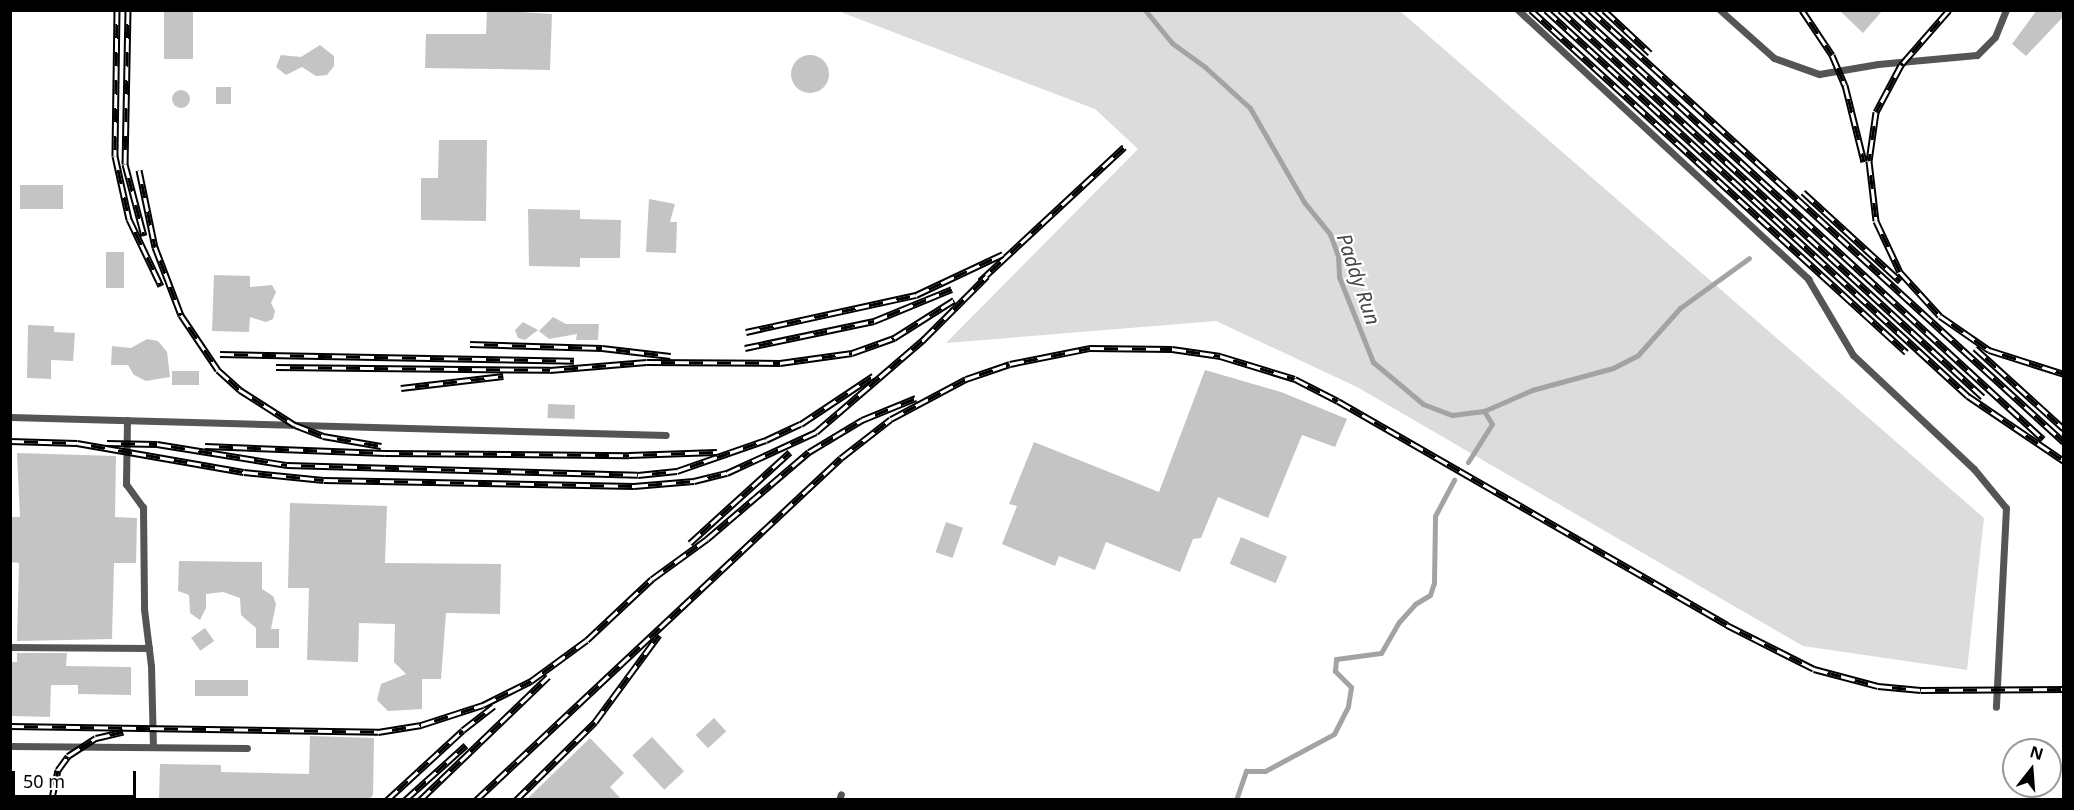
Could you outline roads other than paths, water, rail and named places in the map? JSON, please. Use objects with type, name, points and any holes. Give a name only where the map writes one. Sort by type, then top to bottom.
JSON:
[{"type":"lane","points":[[1518,10],[1808,279],[1853,355],[1974,469],[2006,508],[1996,707]]},
{"type":"lane","points":[[1720,10],[1773,58],[1819,74],[1878,64],[1977,55],[1995,37],[2006,10]]},
{"type":"lane","points":[[10,417],[666,435]]},
{"type":"lane","points":[[127,420],[126,484],[143,507],[144,609],[149,648],[153,747]]},
{"type":"lane","points":[[10,647],[149,648]]},
{"type":"lane","points":[[10,746],[248,748]]},
{"type":"waterway","name":"Paddy Run","points":[[1145,10],[1172,43],[1205,67],[1250,108],[1304,202],[1330,234],[1338,256],[1339,277],[1373,362],[1423,404],[1452,415],[1484,411],[1492,424],[1468,462]]},
{"type":"waterway","points":[[1484,411],[1532,390],[1613,368],[1638,355],[1680,308],[1749,258]]},
{"type":"waterway","name":"Paddy Run","points":[[1236,800],[1246,771],[1265,771],[1334,734],[1348,706],[1351,687],[1335,671],[1336,659],[1381,653],[1399,622],[1415,604],[1430,595],[1434,583],[1435,516],[1454,480]]},
{"type":"railway","points":[[117,10],[115,156],[129,219],[161,286]]},
{"type":"railway","points":[[128,10],[125,164],[144,236]]},
{"type":"railway","points":[[1531,10],[1906,352]]},
{"type":"railway","points":[[1546,10],[1968,396],[2064,461]]},
{"type":"railway","points":[[1560,10],[1983,397]]},
{"type":"railway","points":[[1575,10],[2043,439]]},
{"type":"railway","points":[[1590,10],[2064,442]]},
{"type":"railway","points":[[1604,10],[1650,53]]},
{"type":"railway","points":[[1802,10],[1832,55],[1845,85],[1864,162]]},
{"type":"railway","points":[[1949,10],[1901,65],[1876,112],[1869,161],[1876,221],[1900,272],[1940,316],[1989,350],[2064,374]]},
{"type":"railway","points":[[980,281],[1124,147]]},
{"type":"railway","points":[[139,170],[155,247],[181,315],[218,370],[240,390],[295,425],[323,436],[381,446]]},
{"type":"railway","points":[[1803,192],[1900,281]]},
{"type":"railway","points":[[746,332],[916,295],[1003,254]]},
{"type":"railway","points":[[10,441],[77,443],[244,472],[324,480],[634,486],[694,481],[727,473],[816,432],[924,339],[987,276]]},
{"type":"railway","points":[[745,348],[874,321],[952,289]]},
{"type":"railway","points":[[276,367],[550,370],[647,362],[780,363],[852,353],[894,338],[954,300]]},
{"type":"railway","points":[[470,344],[602,348],[671,356]]},
{"type":"railway","points":[[476,800],[841,458],[891,419],[966,379],[1010,364],[1090,348],[1172,349],[1220,356],[1295,379],[1338,401],[1727,625],[1814,669],[1878,686],[1921,690],[2064,689]]},
{"type":"railway","points":[[1975,348],[2064,429]]},
{"type":"railway","points":[[220,354],[574,361]]},
{"type":"railway","points":[[401,388],[503,376]]},
{"type":"railway","points":[[107,443],[157,444],[287,465],[638,475],[677,471],[766,440],[801,424],[873,376]]},
{"type":"railway","points":[[10,726],[378,732],[421,725],[483,705],[531,681],[587,640],[652,579],[707,539],[809,452],[862,420],[916,398]]},
{"type":"railway","points":[[205,446],[385,453],[629,455],[717,452]]},
{"type":"railway","points":[[690,543],[790,452]]},
{"type":"railway","points":[[516,800],[595,722],[659,635]]},
{"type":"railway","points":[[420,800],[548,677]]},
{"type":"railway","points":[[387,800],[463,730],[494,706]]},
{"type":"railway","points":[[52,798],[58,770],[68,756],[96,738],[123,732]]},
{"type":"railway","points":[[405,800],[466,745]]}]
